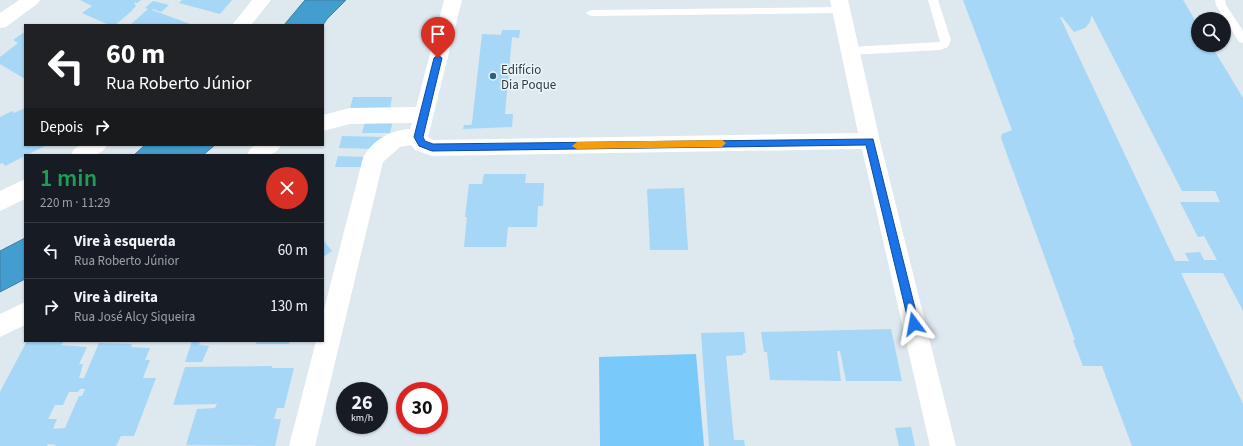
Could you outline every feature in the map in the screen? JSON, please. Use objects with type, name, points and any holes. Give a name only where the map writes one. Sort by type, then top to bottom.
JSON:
[{"type":"street","points":[[0,22],[31,0]]},
{"type":"street","points":[[242,24],[262,0]]},
{"type":"street","points":[[453,0],[421,128],[422,144],[432,148],[870,141]]},
{"type":"street","points":[[840,5],[870,141],[943,446]]},
{"type":"street","points":[[326,123],[352,128],[421,128]]},
{"type":"street","points":[[302,446],[373,158],[388,142],[408,136],[421,128]]},
{"type":"street","points":[[83,154],[95,146]]},
{"type":"street","points":[[258,154],[270,146]]},
{"type":"street","points":[[0,202],[24,189]]},
{"type":"street","points":[[0,326],[24,314]]},
{"type":"lane","points":[[850,51],[940,46],[944,44],[946,40],[933,0]]},
{"type":"lane","points":[[1220,0],[1221,4],[1243,38]]},
{"type":"lane","points":[[591,13],[840,5]]},
{"type":"shaded area","points":[[305,0],[346,0],[324,24],[285,24]]},
{"type":"shaded area","points":[[144,146],[214,146],[204,154],[135,154]]},
{"type":"shaded area","points":[[24,239],[24,280],[0,292],[0,251]]},
{"type":"shaded area","points":[[696,354],[704,446],[600,446],[599,357]]},
{"type":"building","points":[[80,0],[141,0],[137,3],[134,2],[136,6],[133,10],[116,24],[107,24],[82,13],[92,6]]},
{"type":"building","points":[[182,0],[232,0],[220,14],[179,3]]},
{"type":"building","points":[[963,0],[1183,0],[1191,13],[1191,52],[1215,52],[1243,98],[1243,311],[1223,273],[1181,273],[1243,404],[1243,446],[1132,446],[1102,366],[1083,366],[1073,340],[1075,340],[1001,138],[1002,134],[1012,130]],"holes":[[[1092,16],[1182,191],[1215,191],[1220,202],[1180,202],[1198,237],[1204,236],[1217,260],[1204,260],[1200,252],[1185,253],[1189,261],[1175,261],[1060,17],[1062,17],[1074,32],[1085,28],[1090,22]]]},
{"type":"building","points":[[153,1],[169,5],[161,12],[152,10],[190,24],[131,24],[148,9],[145,8]]},
{"type":"building","name":"Edifício Dia Poque","points":[[502,30],[520,30],[519,38],[512,37],[505,114],[513,114],[512,127],[463,129],[464,125],[471,125],[472,123],[482,34],[501,35]]},
{"type":"building","points":[[24,34],[24,78],[0,64],[0,57],[18,43],[13,40]]},
{"type":"building","points":[[353,97],[392,97],[390,109],[350,109]]},
{"type":"building","points":[[24,108],[24,146],[45,146],[29,154],[24,154],[24,156],[5,166],[3,163],[0,164],[0,117],[12,111],[14,113]]},
{"type":"building","points":[[368,111],[395,112],[390,133],[362,133]]},
{"type":"building","points":[[342,136],[383,137],[379,149],[339,148]]},
{"type":"building","points":[[338,156],[364,157],[361,167],[335,167]]},
{"type":"building","points":[[484,174],[526,174],[525,183],[544,183],[543,206],[538,206],[537,227],[508,227],[506,247],[464,247],[467,217],[465,217],[469,184],[482,184]]},
{"type":"building","points":[[684,188],[688,250],[650,250],[647,189]]},
{"type":"building","points":[[324,241],[332,251],[324,256]]},
{"type":"building","points":[[891,329],[902,381],[846,381],[840,351],[837,351],[841,381],[770,380],[767,352],[764,352],[761,332]]},
{"type":"building","points":[[744,332],[746,353],[743,353],[743,355],[726,356],[734,440],[744,440],[745,446],[709,446],[701,333]]},
{"type":"building","points":[[26,342],[63,342],[61,345],[87,347],[79,364],[83,364],[79,378],[84,378],[99,343],[132,344],[131,347],[150,348],[145,360],[150,360],[143,378],[156,378],[134,436],[121,436],[116,446],[55,446],[56,445],[48,444],[47,446],[0,446],[0,392]],"holes":[[[80,389],[85,389],[82,396],[79,396],[65,428],[53,429],[57,419],[48,419],[55,405],[63,405],[69,392],[78,392]]]},
{"type":"building","points":[[192,342],[200,342],[199,345],[209,346],[202,362],[185,362]]},
{"type":"building","points":[[257,342],[290,342],[289,344],[256,344]]},
{"type":"building","points":[[272,366],[272,368],[294,368],[284,408],[277,408],[274,419],[281,419],[275,446],[186,445],[197,409],[215,408],[217,404],[173,405],[185,367]]},
{"type":"building","points":[[911,427],[915,446],[899,446],[895,428]]},
{"type":"slow traffic","points":[[577,146],[722,143]]},
{"type":"place","name":"Edifício Dia Poque","points":[[493,76]]},
{"type":"route","points":[[438,58],[418,137],[422,144],[432,148],[870,141],[914,324]]}]
